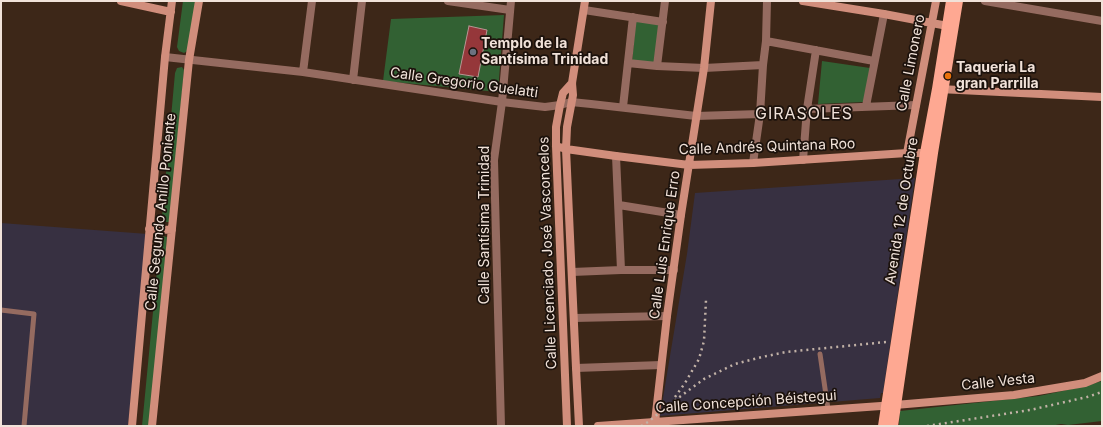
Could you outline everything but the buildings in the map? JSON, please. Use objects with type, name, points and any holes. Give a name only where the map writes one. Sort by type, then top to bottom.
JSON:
[{"type":"main road","name":"Avenida 12 de Octubre","points":[[883,423],[890,405],[950,27],[951,1]]},
{"type":"main road","name":"Avenida 12 de Octubre","points":[[950,27],[958,1]]},
{"type":"main road","name":"Avenida 12 de Octubre","points":[[890,405],[893,426]]},
{"type":"street","points":[[121,1],[171,12]]},
{"type":"street","name":"Calle Segundo Anillo Poniente","points":[[132,426],[165,58],[172,1]]},
{"type":"street","name":"Calle Segundo Anillo Poniente","points":[[152,426],[189,60],[199,1]]},
{"type":"street","points":[[303,72],[312,1]]},
{"type":"street","points":[[353,80],[362,1]]},
{"type":"street","points":[[448,1],[510,10]]},
{"type":"street","name":"Calle Santísima Trinidad","points":[[501,426],[494,160],[502,102],[511,1]]},
{"type":"street","name":"Calle Licenciado José Vasconcelos","points":[[579,426],[566,127],[573,95],[572,83],[585,1]]},
{"type":"street","points":[[657,66],[665,1]]},
{"type":"street","name":"Calle Luis Enrique Erro","points":[[655,422],[681,215],[704,68],[711,1]]},
{"type":"street","points":[[753,163],[760,114],[766,41],[767,1]]},
{"type":"street","points":[[803,1],[884,14],[950,27]]},
{"type":"street","name":"Calle Limonero","points":[[907,153],[936,1]]},
{"type":"street","points":[[985,1],[1102,20]]},
{"type":"street","points":[[584,10],[663,22]]},
{"type":"street","points":[[866,106],[884,14]]},
{"type":"street","points":[[623,107],[633,17]]},
{"type":"street","points":[[766,41],[874,61]]},
{"type":"street","points":[[803,160],[807,110],[816,50]]},
{"type":"street","name":"Calle Gregorio Guelatti","points":[[165,58],[303,72],[502,102],[545,107],[560,106],[571,102],[696,116],[760,114]]},
{"type":"street","points":[[628,63],[704,68],[763,65]]},
{"type":"street","name":"Calle Licenciado José Vasconcelos","points":[[567,426],[556,127],[563,93],[572,83]]},
{"type":"street","points":[[940,89],[1102,97]]},
{"type":"street","points":[[807,110],[866,106],[916,105]]},
{"type":"street","name":"Calle Andrés Quintana Roo","points":[[556,146],[566,149],[689,165],[929,153]]},
{"type":"street","points":[[616,156],[621,270]]},
{"type":"street","points":[[619,205],[681,215]]},
{"type":"street","points":[[149,229],[172,230]]},
{"type":"street","points":[[572,272],[674,270]]},
{"type":"street","points":[[574,318],[668,316]]},
{"type":"street","points":[[576,368],[662,365]]},
{"type":"street","name":"Calle Vesta","points":[[890,405],[1014,395],[1085,383],[1102,376]]},
{"type":"street","name":"Calle Concepción Béistegui","points":[[598,426],[890,405]]},
{"type":"street","points":[[869,407],[878,412],[883,423]]},
{"type":"lane","points":[[1,310],[34,314],[24,426]]},
{"type":"lane","points":[[820,354],[828,409]]},
{"type":"shaded area","points":[[915,178],[883,393],[881,393],[880,398],[660,416],[687,254],[695,193]]},
{"type":"shaded area","points":[[1,223],[148,234],[128,426],[1,426]]},
{"type":"green space","points":[[183,1],[196,1],[189,50],[184,53],[179,51],[177,47]]},
{"type":"green space","points":[[504,15],[498,92],[383,81],[391,19]]},
{"type":"green space","points":[[636,19],[660,24],[655,64],[632,62]]},
{"type":"green space","points":[[822,61],[870,68],[864,102],[818,104]]},
{"type":"green space","points":[[182,67],[184,70],[170,222],[166,222],[162,217],[175,73],[177,68]]},
{"type":"green space","points":[[163,236],[167,237],[151,426],[142,426],[160,239]]},
{"type":"green space","points":[[1102,381],[1102,421],[1050,426],[899,426],[900,411],[1039,396]]},
{"type":"railway","points":[[675,397],[699,359],[704,341],[706,300]]},
{"type":"railway","points":[[641,426],[704,379],[735,364],[786,352],[886,342]]},
{"type":"railway","points":[[927,426],[1030,410],[1087,397],[1102,392]]},
{"type":"place","name":"Templo de la Santísima Trinidad","points":[[473,52]]},
{"type":"place","name":"Taqueria La gran Parrilla","points":[[948,76]]},
{"type":"district","name":"GIRASOLES","points":[[804,114]]}]
